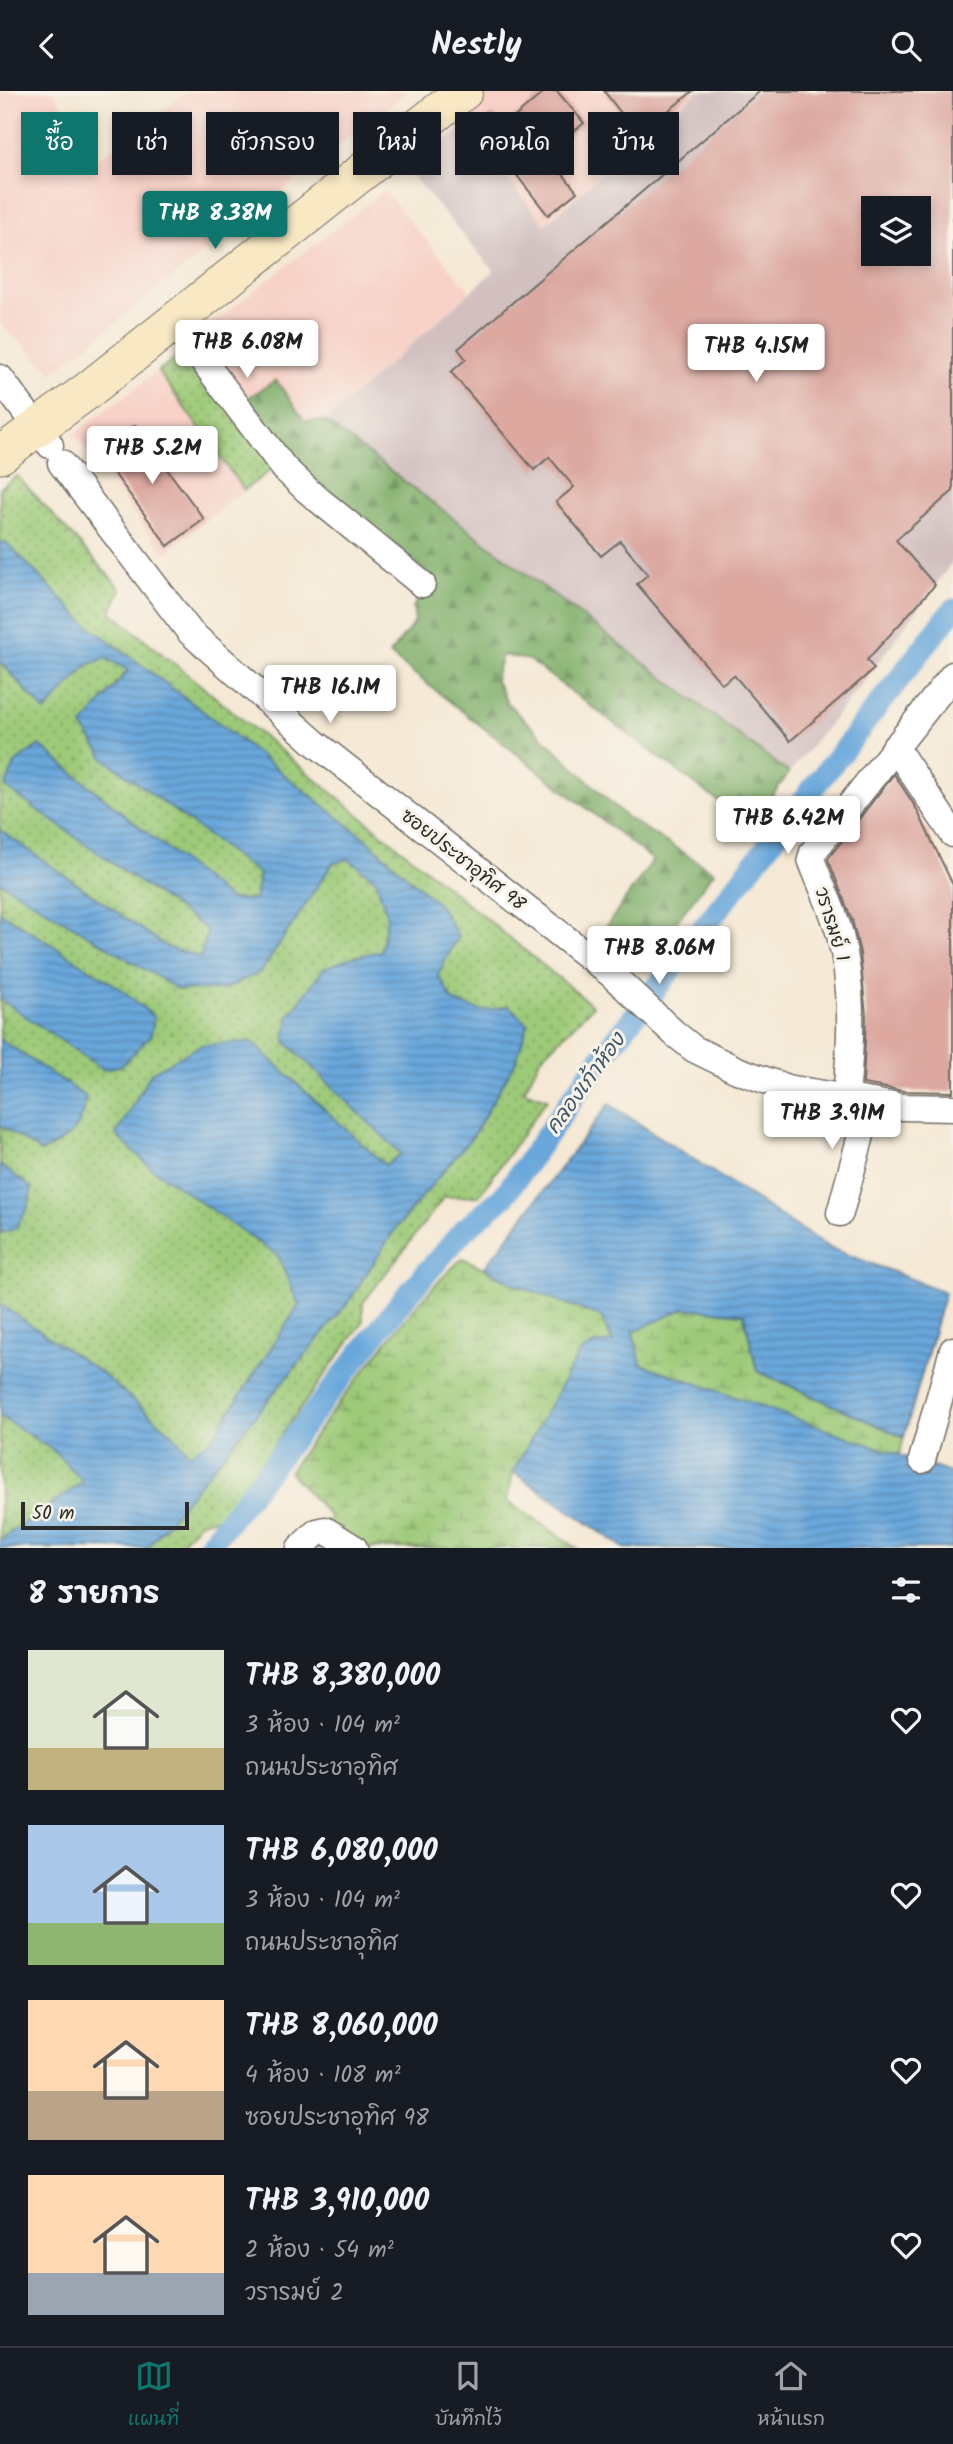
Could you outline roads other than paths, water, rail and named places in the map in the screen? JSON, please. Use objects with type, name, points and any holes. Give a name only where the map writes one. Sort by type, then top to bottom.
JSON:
[{"type":"main road","points":[[0,455],[49,445],[87,391],[464,91]]},
{"type":"street","points":[[173,321],[284,468],[308,491],[422,584]]},
{"type":"street","name":"ซอยประชาอุทิศ 98","points":[[0,378],[190,632],[315,743],[611,974],[694,1049],[737,1070],[787,1089],[903,1107],[953,1108]]},
{"type":"street","name":"วรารมย์ 1","points":[[858,1099],[851,1042],[848,973],[836,923],[811,859],[813,852],[953,675]]},
{"type":"street","points":[[895,747],[953,834]]},
{"type":"street","points":[[840,1213],[858,1099]]},
{"type":"street","points":[[922,1460],[953,1350]]},
{"type":"street","points":[[300,1548],[317,1532],[325,1530],[354,1548]]},
{"type":"water","points":[[6,542],[84,622],[224,727],[367,840],[439,905],[458,936],[438,975],[453,1001],[481,1011],[509,1006],[528,1024],[516,1061],[473,1136],[396,1228],[347,1304],[147,1548],[0,1548],[0,1540],[83,1482],[54,1451],[0,1416],[0,1304],[100,1372],[174,1435],[189,1454],[211,1440],[299,1305],[278,1256],[150,1167],[116,1135],[151,1073],[201,1045],[252,1042],[385,1165],[401,1154],[285,1041],[288,1017],[324,968],[353,957],[381,951],[387,916],[376,880],[349,859],[333,863],[261,972],[222,990],[179,990],[0,882],[0,830],[167,947],[201,957],[207,930],[5,787],[16,762],[39,745],[229,899],[255,900],[259,874],[105,759],[82,726],[128,670],[106,658],[87,665],[45,712],[0,661],[0,543]]},
{"type":"water","points":[[0,912],[120,988],[154,1017],[151,1035],[122,1065],[104,1070],[0,999]]},
{"type":"water","points":[[0,1039],[86,1097],[81,1119],[73,1132],[41,1152],[0,1125]]},
{"type":"water","points":[[609,1104],[828,1247],[945,1292],[904,1437],[757,1371],[744,1314],[685,1308],[633,1332],[641,1364],[953,1474],[953,1548],[624,1548],[513,1472],[579,1353],[595,1344],[613,1342],[601,1317],[512,1283],[485,1267]]},
{"type":"water","points":[[0,1165],[32,1188],[28,1208],[15,1229],[1,1233]]},
{"type":"waterway","name":"คลองเก้าห้อง","points":[[207,1548],[401,1302],[464,1230],[504,1196],[596,1065],[953,610]]}]
